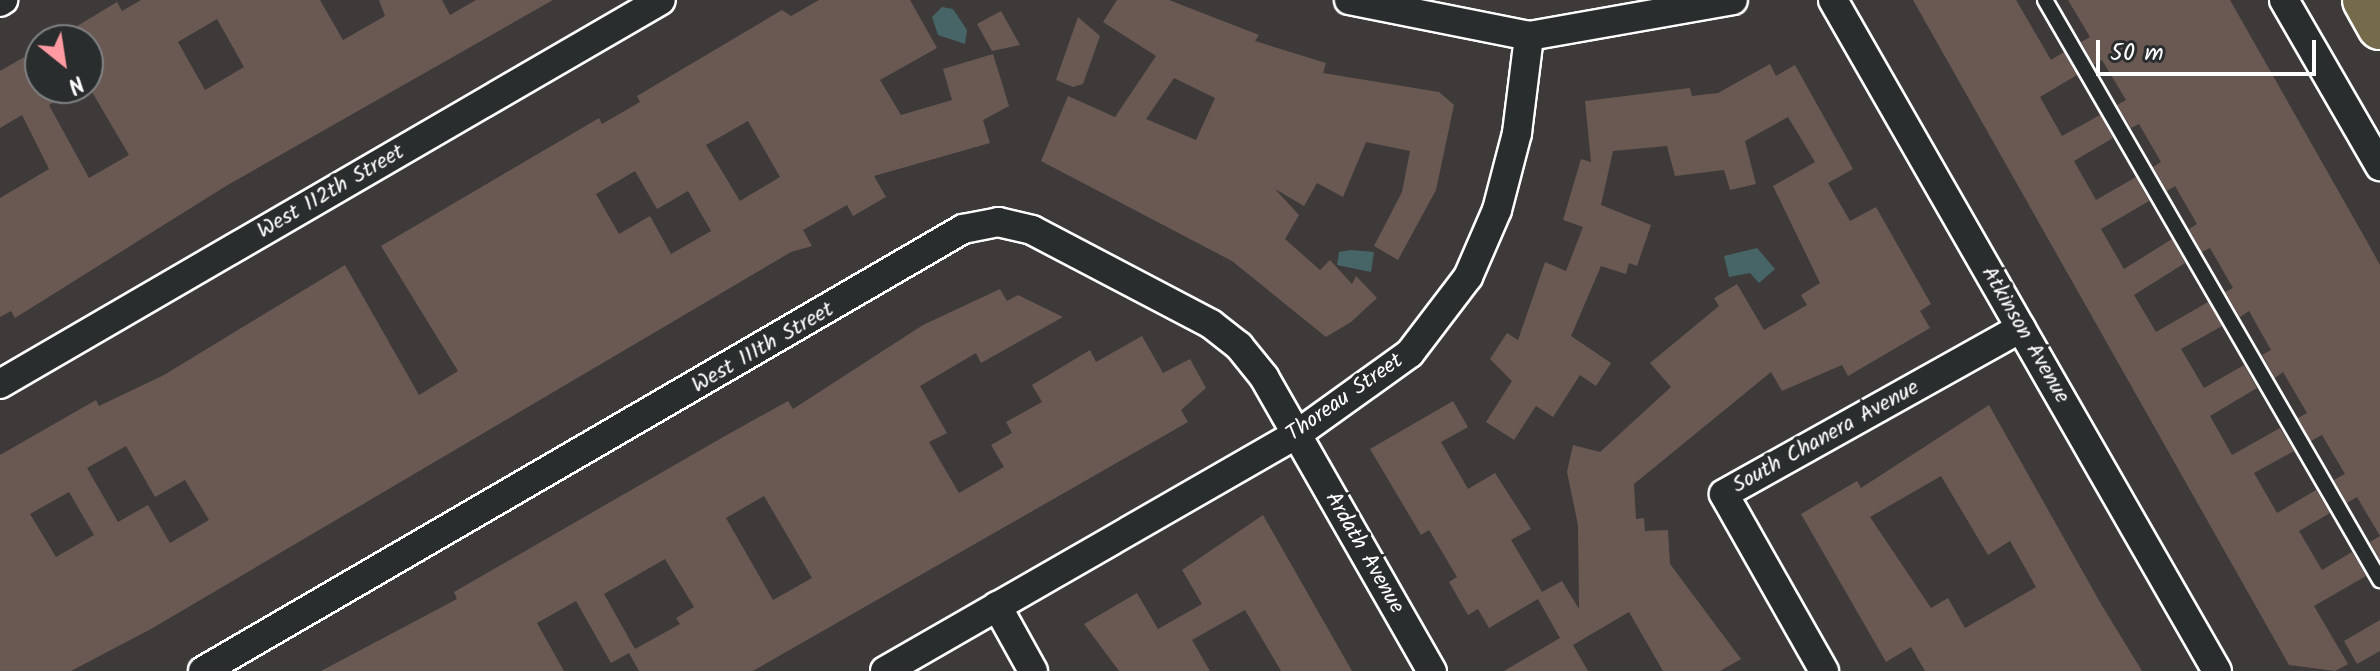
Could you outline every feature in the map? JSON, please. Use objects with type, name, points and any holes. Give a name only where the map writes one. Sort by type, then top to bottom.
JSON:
[{"type":"main road","points":[[2365,0],[2380,27]]},
{"type":"street","name":"West 112th Street","points":[[0,384],[661,0]]},
{"type":"street","points":[[1349,0],[1529,36],[1733,0]]},
{"type":"street","name":"Atkinson Avenue","points":[[1833,0],[2217,671]]},
{"type":"street","points":[[2284,0],[2380,166]]},
{"type":"street","name":"Thoreau Street","points":[[885,671],[1296,435],[1410,353],[1468,277],[1497,210],[1517,133],[1529,36]]},
{"type":"street","name":"West 111th Street","points":[[203,671],[963,229],[998,222],[1032,230],[1211,324],[1264,377],[1296,435]]},
{"type":"street","name":"South Chanera Avenue","points":[[1824,671],[1724,494],[2021,328]]},
{"type":"street","name":"Ardath Avenue","points":[[1296,435],[1432,671]]},
{"type":"street","points":[[997,606],[1033,671]]},
{"type":"lane","points":[[2045,0],[2380,580]]},
{"type":"water","points":[[942,7],[953,9],[967,30],[965,44],[938,35],[932,17]]},
{"type":"water","points":[[1757,248],[1775,269],[1759,283],[1750,273],[1729,277],[1724,256]]},
{"type":"water","points":[[1339,252],[1374,252],[1371,272],[1337,265]]},
{"type":"building","points":[[141,0],[320,0],[343,40],[385,16],[379,0],[442,0],[450,15],[476,0],[553,0],[226,186],[15,318],[11,311],[0,317],[0,198],[49,169],[22,115],[0,128],[0,71],[24,57],[24,104],[51,104],[89,178],[129,155],[99,104],[104,104],[104,24],[81,24],[117,2],[122,11]],"holes":[[[217,19],[244,67],[205,90],[178,42]]]},
{"type":"building","points":[[819,0],[910,0],[937,48],[880,80],[901,115],[952,100],[943,69],[993,54],[1009,106],[983,120],[990,143],[874,176],[886,197],[853,216],[847,205],[803,230],[812,246],[791,252],[151,629],[71,671],[0,671],[0,455],[96,400],[99,406],[164,375],[345,265],[419,395],[458,371],[381,246],[599,118],[602,124],[640,102],[637,96],[782,10],[791,16]],"holes":[[[748,121],[780,177],[740,201],[706,145]],[[635,171],[657,209],[688,191],[711,231],[671,254],[650,216],[619,234],[596,194]],[[126,446],[155,497],[185,480],[209,520],[170,543],[148,505],[118,522],[87,468]],[[69,492],[94,535],[56,557],[30,514]]]},
{"type":"building","points":[[1117,0],[1169,0],[1259,35],[1255,41],[1326,63],[1323,73],[1439,92],[1454,105],[1436,190],[1398,260],[1374,246],[1402,192],[1410,151],[1366,142],[1343,197],[1317,183],[1304,206],[1275,189],[1299,215],[1285,239],[1320,270],[1330,260],[1352,284],[1356,276],[1377,298],[1351,322],[1326,337],[1232,261],[1041,161],[1068,96],[1115,117],[1156,56],[1103,22]],"holes":[[[1174,78],[1215,98],[1196,140],[1146,119]]]},
{"type":"building","points":[[1913,0],[2016,0],[2051,60],[2064,52],[2077,75],[2040,97],[2062,136],[2100,115],[2113,138],[2074,161],[2096,200],[2136,177],[2149,201],[2101,229],[2124,269],[2172,239],[2185,263],[2134,295],[2156,332],[2208,302],[2222,326],[2181,349],[2204,388],[2244,365],[2257,388],[2210,416],[2232,455],[2280,428],[2294,451],[2254,473],[2277,513],[2316,490],[2330,513],[2299,531],[2322,570],[2352,552],[2366,576],[2314,606],[2348,664],[2335,671],[2289,665]]},
{"type":"building","points":[[2068,0],[2230,0],[2380,265],[2380,536],[2357,497],[2347,503],[2334,480],[2345,474],[2322,435],[2311,441],[2298,418],[2307,413],[2283,372],[2275,378],[2262,355],[2271,350],[2249,311],[2240,317],[2225,292],[2233,288],[2210,248],[2202,252],[2189,229],[2197,224],[2175,186],[2167,191],[2153,167],[2161,162],[2139,124],[2131,128],[2117,105],[2126,100],[2102,60],[2094,65],[2081,42],[2090,37]]},
{"type":"building","points":[[1001,11],[1020,45],[992,51],[977,24]]},
{"type":"building","points":[[1078,17],[1100,36],[1083,84],[1073,87],[1056,80]]},
{"type":"building","points":[[1770,64],[1776,76],[1795,65],[1853,169],[1828,183],[1850,221],[1876,207],[1931,304],[1920,311],[1930,328],[1848,376],[1842,365],[1782,391],[1771,372],[1634,484],[1636,519],[1644,518],[1645,531],[1668,530],[1670,564],[1741,659],[1720,671],[1663,671],[1629,612],[1573,645],[1588,671],[1504,671],[1560,638],[1538,599],[1489,628],[1478,609],[1468,615],[1449,582],[1457,577],[1429,530],[1421,535],[1370,449],[1453,401],[1468,427],[1441,442],[1468,489],[1495,473],[1531,529],[1511,540],[1542,592],[1562,581],[1579,609],[1578,525],[1567,472],[1573,445],[1600,452],[1671,387],[1650,363],[1719,306],[1714,298],[1737,284],[1764,330],[1807,305],[1801,295],[1820,283],[1773,186],[1815,162],[1788,117],[1745,141],[1756,184],[1730,190],[1724,170],[1675,176],[1667,146],[1613,151],[1601,205],[1651,225],[1637,266],[1629,263],[1626,274],[1601,266],[1571,336],[1611,363],[1596,386],[1580,375],[1553,417],[1536,406],[1514,440],[1486,422],[1512,381],[1490,359],[1507,333],[1518,340],[1545,262],[1566,271],[1583,227],[1563,220],[1581,159],[1591,162],[1585,101],[1690,88],[1692,96],[1718,93]]},
{"type":"building","points":[[1000,289],[1007,301],[1018,295],[1063,317],[981,363],[976,353],[920,386],[947,433],[929,442],[959,493],[1004,467],[991,445],[1012,433],[1006,422],[1042,402],[1032,385],[1090,350],[1096,362],[1142,336],[1163,373],[1190,359],[1206,388],[1181,410],[1188,422],[753,671],[639,671],[629,653],[611,663],[576,601],[537,623],[564,671],[321,671],[457,599],[454,592],[788,401],[793,409],[923,325]],"holes":[[[764,496],[812,578],[773,600],[726,518]],[[665,559],[694,607],[676,618],[680,624],[635,649],[604,594]]]},
{"type":"building","points":[[1989,405],[2142,671],[1925,671],[1911,647],[1886,662],[1801,514],[1857,481],[1861,488]],"holes":[[[1941,476],[1988,555],[2010,541],[2036,587],[1965,628],[1948,598],[1931,608],[1870,517]]]},
{"type":"building","points":[[1263,515],[1352,671],[1281,671],[1245,610],[1192,640],[1210,671],[1119,671],[1084,624],[1137,593],[1158,629],[1202,604],[1182,570]]},
{"type":"building","points":[[2380,536],[2380,560],[2370,542]]},
{"type":"building","points":[[2380,620],[2380,651],[2357,664],[2344,641]]}]
